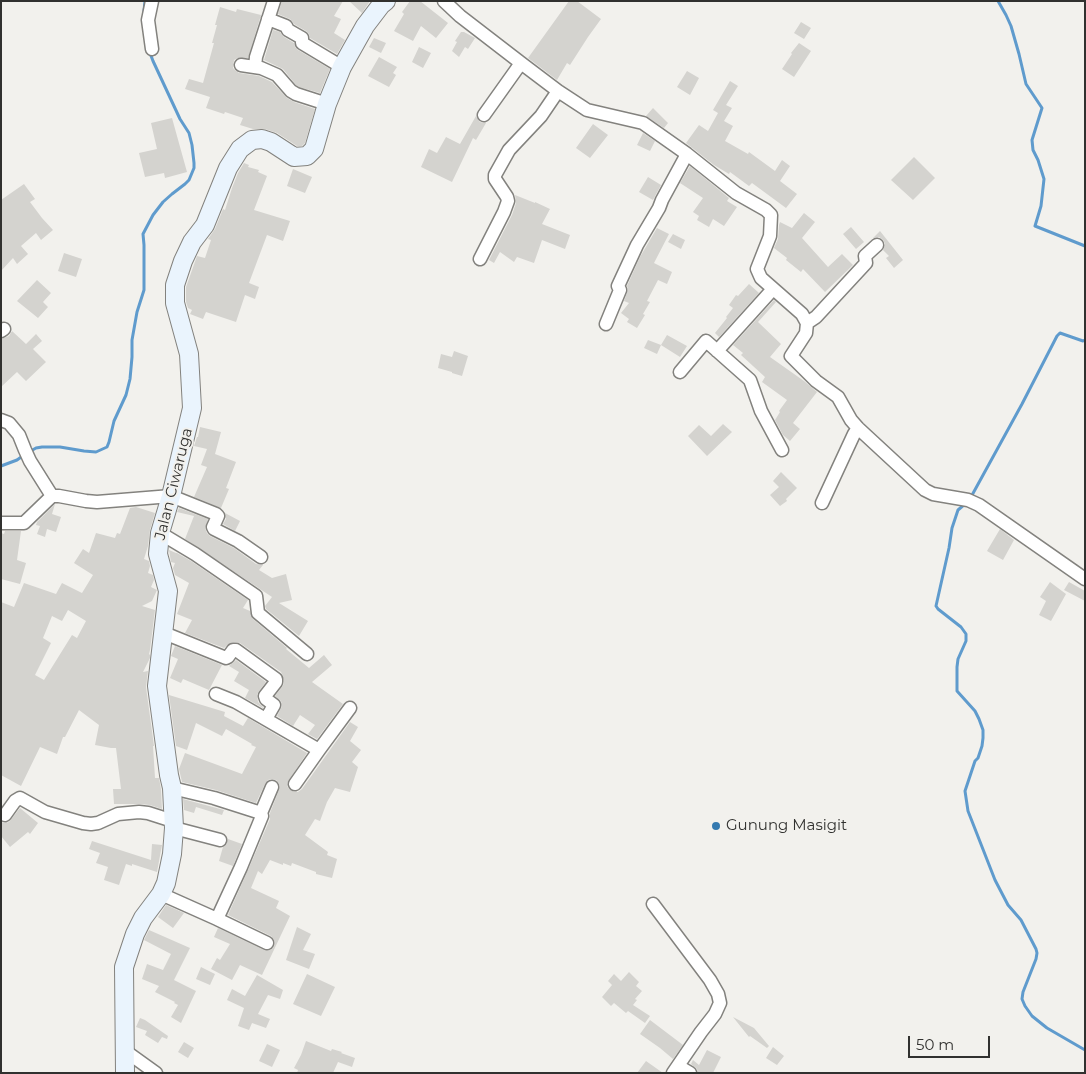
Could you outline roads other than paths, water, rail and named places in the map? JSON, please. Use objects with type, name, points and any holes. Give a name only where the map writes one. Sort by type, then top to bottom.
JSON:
[{"type":"street","points":[[152,1],[148,20],[152,49]]},
{"type":"street","points":[[256,67],[256,57],[274,1]]},
{"type":"street","name":"Jalan Ciwaruga","points":[[125,1073],[124,967],[135,934],[143,918],[166,883],[172,854],[172,788],[157,686],[168,591],[158,554],[160,533],[172,496],[192,408],[189,354],[174,302],[175,285],[192,242],[205,224],[228,168],[240,149],[252,140],[262,139],[271,142],[294,157],[307,156],[314,149],[327,104],[342,67],[365,26],[386,1]]},
{"type":"street","points":[[444,1],[460,16],[521,63],[587,110],[643,123],[687,154],[736,193],[766,210],[771,215],[770,236],[757,269],[761,278],[802,314],[807,323],[806,333],[791,356],[816,381],[838,396],[851,420],[858,428],[925,490],[933,494],[968,500],[979,505],[1085,579]]},
{"type":"street","points":[[268,19],[286,26],[288,30],[302,38],[302,43],[342,67]]},
{"type":"street","points":[[484,115],[521,63]]},
{"type":"street","points":[[241,65],[261,68],[277,75],[296,94],[327,104]]},
{"type":"street","points":[[480,259],[508,201],[495,179],[495,175],[509,150],[541,116],[558,91]]},
{"type":"street","points":[[606,324],[620,290],[618,286],[634,252],[660,208],[662,200],[687,154]]},
{"type":"street","points":[[807,323],[816,317],[866,263],[865,256],[877,245]]},
{"type":"street","points":[[717,351],[773,289]]},
{"type":"street","points":[[680,372],[706,341],[750,380],[761,411],[782,450]]},
{"type":"street","points":[[1,420],[9,423],[19,435],[30,461],[52,496]]},
{"type":"street","points":[[822,503],[858,428]]},
{"type":"street","points":[[1,523],[24,523],[52,496],[97,502],[172,496],[216,514],[218,516],[213,527],[214,529],[238,541],[261,557]]},
{"type":"street","points":[[160,533],[195,554],[256,596],[258,613],[307,654]]},
{"type":"street","points":[[164,633],[226,658],[233,650],[236,650],[276,678],[276,682],[265,696],[274,705],[266,719]]},
{"type":"street","points":[[216,694],[236,702],[318,750]]},
{"type":"street","points":[[295,784],[350,708]]},
{"type":"street","points":[[217,919],[241,867],[262,816],[260,813],[272,787]]},
{"type":"street","points":[[172,788],[214,798],[260,813]]},
{"type":"street","points":[[4,815],[15,801],[20,798],[45,812],[83,823],[98,823],[118,814],[139,812],[220,840]]},
{"type":"street","points":[[160,894],[267,944]]},
{"type":"street","points":[[653,904],[710,980],[720,1002],[715,1014],[676,1069],[690,1073]]},
{"type":"street","points":[[124,1050],[156,1073]]},
{"type":"waterway","points":[[144,11],[145,1]]},
{"type":"waterway","points":[[998,1],[1011,26],[1026,84],[1042,108],[1032,140],[1033,150],[1044,179],[1041,206],[1035,226],[1085,246]]},
{"type":"waterway","points":[[29,452],[42,447],[60,447],[96,452],[107,447],[114,421],[126,395],[130,379],[132,340],[137,312],[144,290],[143,234],[153,215],[163,202],[189,180],[194,168],[189,133],[180,119],[150,53]]},
{"type":"waterway","points":[[971,497],[1057,336],[1060,333],[1083,341],[1085,340]]},
{"type":"waterway","points":[[1,466],[24,455]]},
{"type":"waterway","points":[[965,504],[958,510],[952,528],[936,606],[961,627],[966,634],[966,641],[958,659],[957,691],[975,711],[983,730],[982,746],[965,791],[968,811],[995,880],[1008,905],[1021,920],[1036,949],[1036,959],[1023,992],[1022,999],[1025,1006],[1032,1016],[1047,1028],[1085,1050]]},
{"type":"place","name":"Gunung Masigit","points":[[716,826]]}]
